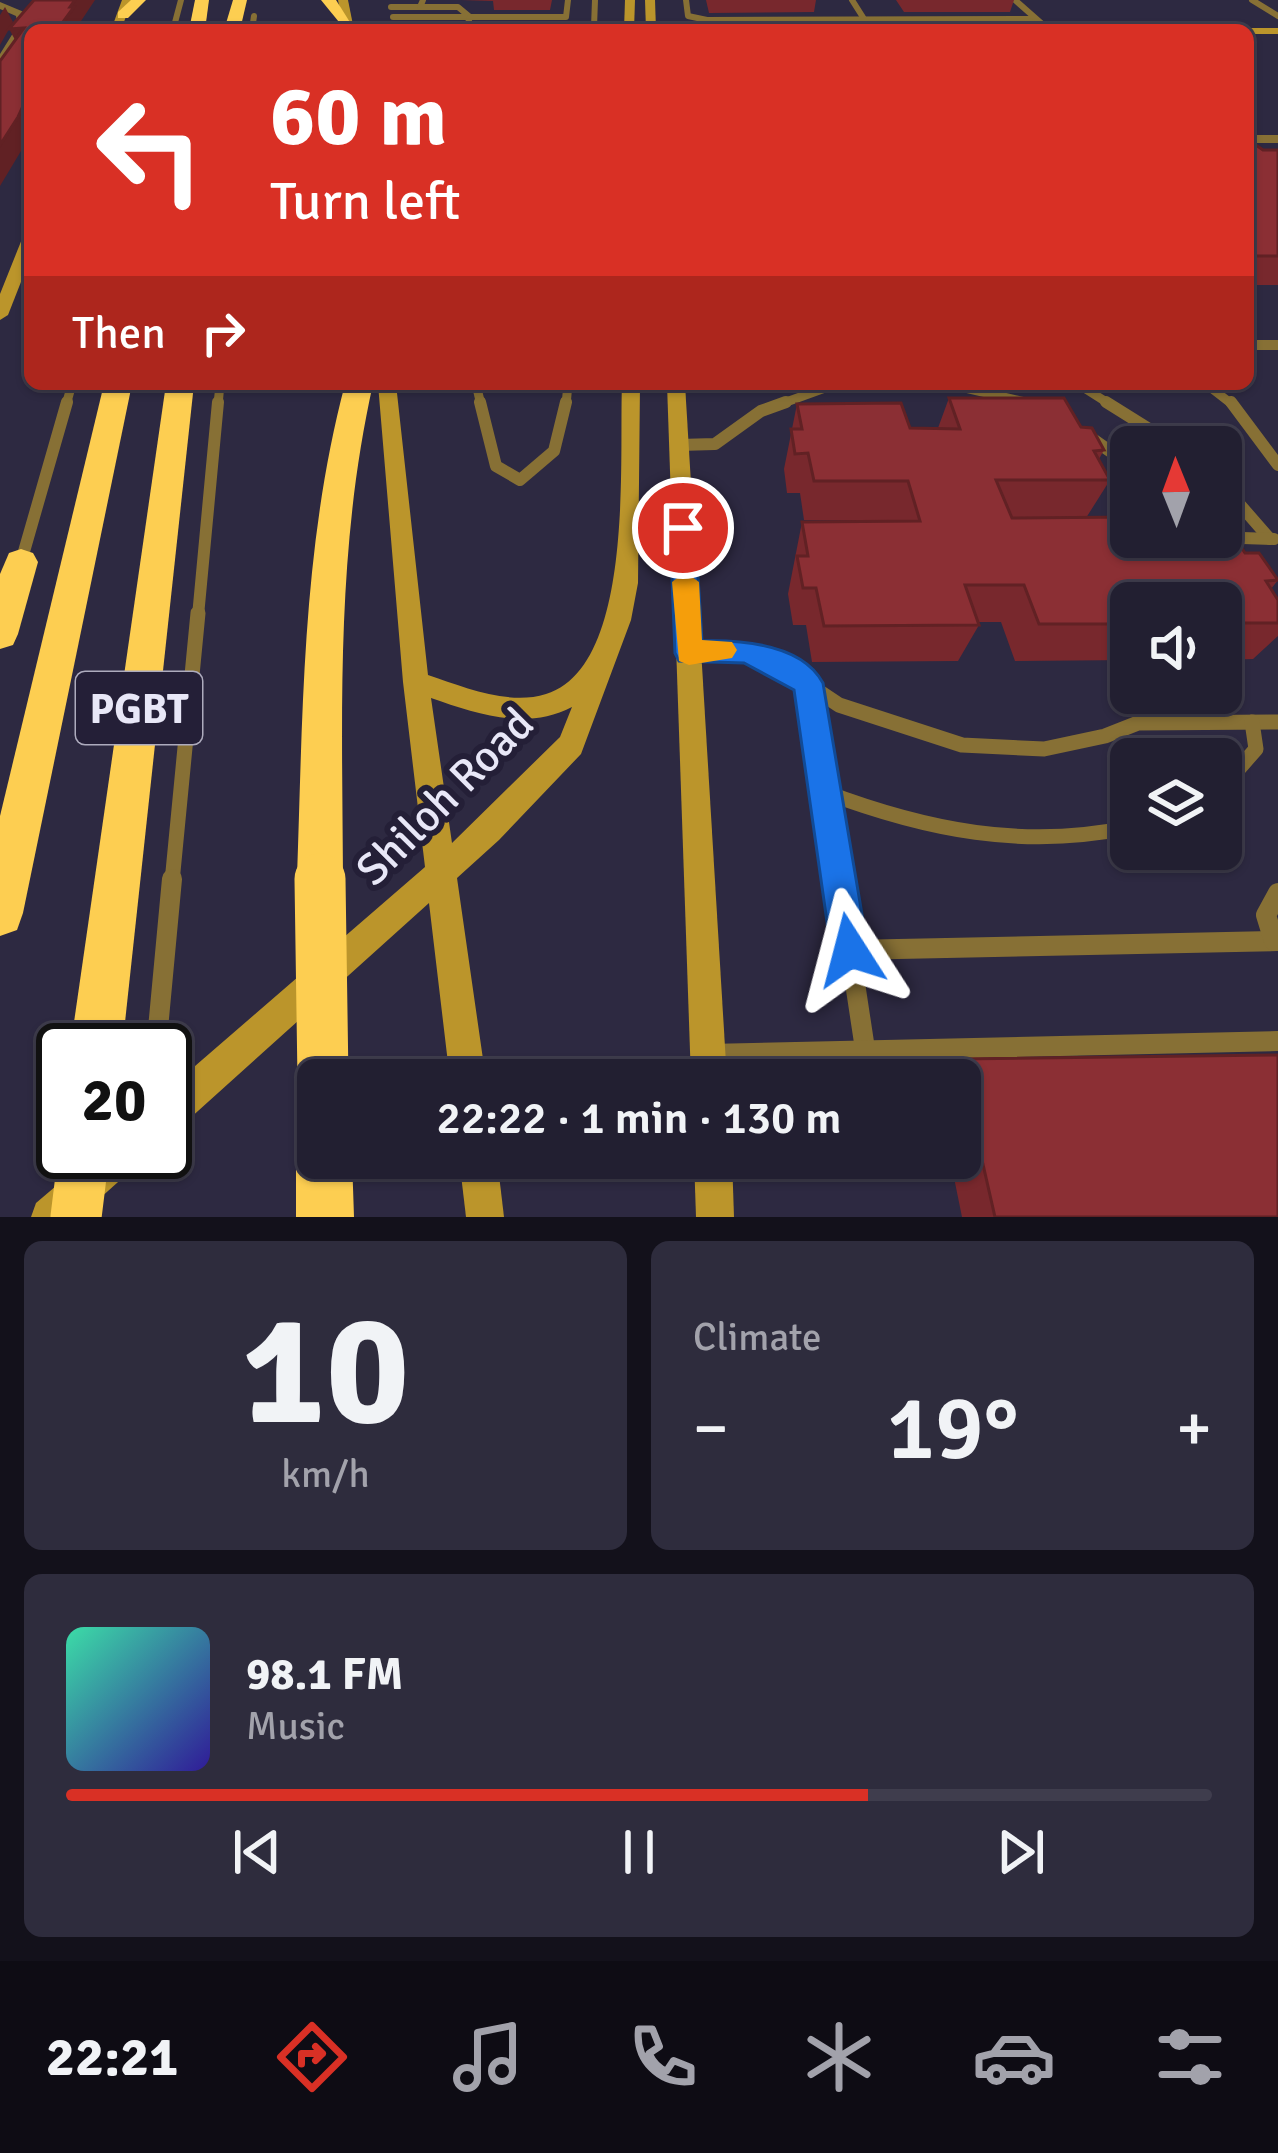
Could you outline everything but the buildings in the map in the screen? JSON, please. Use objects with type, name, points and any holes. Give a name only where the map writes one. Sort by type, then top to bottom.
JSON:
[{"type":"highway","points":[[122,15],[139,0]]},
{"type":"highway","name":"PGBT","points":[[0,914],[117,390]]},
{"type":"highway","name":"PGBT","points":[[99,1023],[179,390]]},
{"type":"highway","points":[[323,1059],[324,594],[339,466],[358,390]]},
{"type":"highway","points":[[0,634],[21,562]]},
{"type":"highway","points":[[76,1217],[80,1179]]},
{"type":"main road","points":[[0,315],[24,254]]},
{"type":"main road","points":[[388,390],[416,682],[465,1059]]},
{"type":"main road","name":"Shiloh Road","points":[[192,1092],[489,830],[571,745],[626,584],[631,390]]},
{"type":"main road","points":[[676,390],[708,1059]]},
{"type":"main road","points":[[416,682],[506,707],[530,708],[559,702],[602,665]]},
{"type":"main road","points":[[50,1217],[93,1179]]},
{"type":"main road","points":[[480,1179],[485,1217]]},
{"type":"main road","points":[[713,1179],[716,1217]]},
{"type":"street","points":[[2,3],[28,2]]},
{"type":"street","points":[[0,63],[23,25],[21,14],[2,3]]},
{"type":"lane","points":[[686,0],[688,16],[706,20],[1034,19]]},
{"type":"lane","points":[[852,0],[867,24]]},
{"type":"lane","points":[[1016,0],[1041,24]]},
{"type":"lane","points":[[1252,0],[1278,16]]},
{"type":"lane","points":[[470,17],[458,7],[390,4],[394,24],[470,17],[545,24]]},
{"type":"lane","points":[[469,24],[470,17]]},
{"type":"lane","points":[[21,562],[71,390]]},
{"type":"lane","points":[[159,1023],[219,390]]},
{"type":"lane","points":[[477,390],[496,466],[520,480],[548,465],[562,440],[567,390]]},
{"type":"lane","points":[[679,445],[715,444],[761,411],[819,390]]},
{"type":"lane","points":[[970,390],[1035,408]]},
{"type":"lane","points":[[1088,390],[1145,426]]},
{"type":"lane","points":[[1214,390],[1231,402],[1278,465]]},
{"type":"lane","points":[[1071,424],[1110,451]]},
{"type":"lane","points":[[1242,505],[1274,539]]},
{"type":"lane","points":[[1242,538],[1274,539]]},
{"type":"lane","points":[[689,653],[745,651],[773,661],[839,705],[977,747],[1044,749],[1105,736],[1138,723],[1278,722]]},
{"type":"lane","points":[[808,683],[865,1049]]},
{"type":"lane","points":[[1242,765],[1256,749],[1252,722]]},
{"type":"lane","points":[[825,792],[882,815],[1002,839],[1085,840],[1110,833]]},
{"type":"lane","points":[[850,950],[1276,941],[1266,916],[1278,893]]},
{"type":"lane","points":[[778,1059],[865,1049],[1278,1041]]},
{"type":"slow traffic","points":[[685,582],[689,653],[722,650]]},
{"type":"route","points":[[683,528],[689,653],[745,651],[773,661],[808,683],[850,950]]}]
